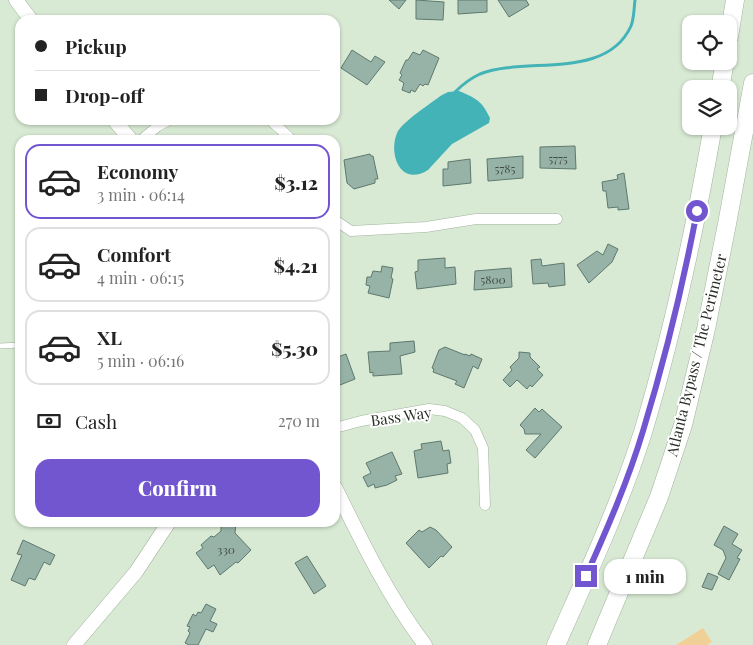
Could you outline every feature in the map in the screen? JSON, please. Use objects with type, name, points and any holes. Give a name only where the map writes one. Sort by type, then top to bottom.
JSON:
[{"type":"highway","points":[[733,15],[735,0]]},
{"type":"highway","name":"Atlanta Bypass / The Perimeter","points":[[597,645],[659,497],[682,425],[706,329],[753,83]]},
{"type":"highway","name":"Atlanta Bypass / The Perimeter","points":[[556,645],[609,524],[642,432],[676,312],[711,135]]},
{"type":"street","points":[[16,0],[27,15]]},
{"type":"street","points":[[118,125],[127,135]]},
{"type":"street","points":[[147,135],[160,125]]},
{"type":"street","points":[[276,125],[287,135]]},
{"type":"street","points":[[340,223],[351,231],[426,226],[476,219],[557,219]]},
{"type":"street","name":"Bass Way","points":[[340,427],[429,409],[462,418],[475,430],[483,448],[485,505]]},
{"type":"street","points":[[340,497],[389,592],[424,645]]},
{"type":"street","points":[[74,645],[136,572],[166,527]]},
{"type":"lane","points":[[0,346],[15,345]]},
{"type":"shaded area","points":[[703,628],[712,642],[707,645],[676,645]]},
{"type":"water","points":[[459,91],[474,98],[481,104],[490,118],[489,123],[452,144],[428,170],[419,174],[404,172],[399,166],[394,150],[397,133],[417,113],[442,95],[448,92]]},
{"type":"building","points":[[389,0],[406,0],[399,9]]},
{"type":"building","points":[[416,0],[444,2],[443,20],[416,19]]},
{"type":"building","points":[[458,0],[487,0],[487,12],[458,14]]},
{"type":"building","points":[[498,0],[526,0],[529,5],[509,17]]},
{"type":"building","points":[[352,50],[371,62],[375,56],[385,62],[367,85],[341,68]]},
{"type":"building","points":[[423,50],[439,58],[428,85],[425,84],[423,86],[420,84],[415,92],[411,90],[410,93],[402,90],[404,83],[399,80],[406,60],[408,60],[413,52],[420,55]]},
{"type":"building","points":[[575,146],[576,169],[540,168],[540,147]]},
{"type":"building","points":[[370,154],[373,156],[378,179],[375,179],[375,183],[354,189],[347,183],[344,160]]},
{"type":"building","points":[[523,156],[523,178],[488,181],[487,159]]},
{"type":"building","points":[[470,159],[471,183],[443,186],[443,169],[448,169],[448,162]]},
{"type":"building","points":[[624,173],[629,209],[618,210],[618,207],[608,208],[606,191],[603,191],[602,182],[618,179],[617,175]]},
{"type":"building","points":[[608,244],[618,249],[612,262],[589,283],[577,265],[597,251],[603,255]]},
{"type":"building","points":[[445,258],[445,268],[455,267],[456,284],[417,289],[415,272],[418,271],[418,260]]},
{"type":"building","points":[[541,259],[542,266],[564,263],[565,285],[549,287],[548,283],[533,284],[531,260]]},
{"type":"building","points":[[382,266],[393,268],[389,298],[368,293],[370,286],[366,285],[367,277],[371,277],[373,271],[381,272]]},
{"type":"building","points":[[511,268],[512,287],[474,290],[475,271]]},
{"type":"building","points":[[414,341],[415,352],[400,356],[402,374],[373,376],[373,372],[370,373],[368,352],[390,351],[390,343]]},
{"type":"building","points":[[445,347],[482,359],[478,369],[473,366],[464,388],[455,384],[457,381],[433,372],[434,369],[432,368],[439,350]]},
{"type":"building","points":[[519,352],[530,353],[530,357],[540,367],[537,369],[543,375],[532,387],[530,385],[527,389],[517,380],[510,387],[503,380],[512,370],[510,367],[519,358]]},
{"type":"building","points":[[346,354],[355,379],[340,385],[340,356]]},
{"type":"building","points":[[535,408],[539,412],[542,409],[562,427],[535,458],[526,450],[541,434],[525,434],[524,429],[520,425]]},
{"type":"building","points":[[441,441],[443,451],[449,450],[451,463],[447,464],[448,473],[418,478],[414,451],[422,449],[421,444]]},
{"type":"building","points":[[392,452],[402,474],[395,476],[397,480],[387,485],[375,488],[374,484],[368,487],[363,477],[371,473],[366,463]]},
{"type":"building","points":[[724,526],[738,534],[732,544],[742,550],[737,558],[740,559],[729,580],[718,574],[726,558],[723,550],[714,545]]},
{"type":"building","points":[[221,527],[236,527],[235,533],[251,550],[238,563],[236,562],[220,575],[214,565],[208,569],[196,553],[203,548],[201,545],[211,536],[214,537],[221,531]]},
{"type":"building","points":[[430,527],[436,530],[452,547],[429,568],[406,543],[419,530],[422,532]]},
{"type":"building","points":[[23,540],[55,555],[50,565],[44,562],[35,580],[29,578],[25,586],[11,580],[22,555],[17,554]]},
{"type":"building","points":[[307,556],[326,586],[314,594],[295,563]]},
{"type":"building","points":[[708,573],[718,577],[712,590],[702,587]]},
{"type":"building","points":[[206,604],[216,609],[210,621],[217,624],[213,632],[206,629],[198,645],[189,645],[185,643],[190,633],[188,631],[190,627],[187,626],[193,614],[196,616],[198,612],[201,613]]},
{"type":"waterway","points":[[455,92],[480,74],[499,69],[584,61],[603,54],[619,43],[631,26],[635,0]]},
{"type":"route","points":[[586,576],[609,524],[642,432],[676,312],[697,211]]}]
